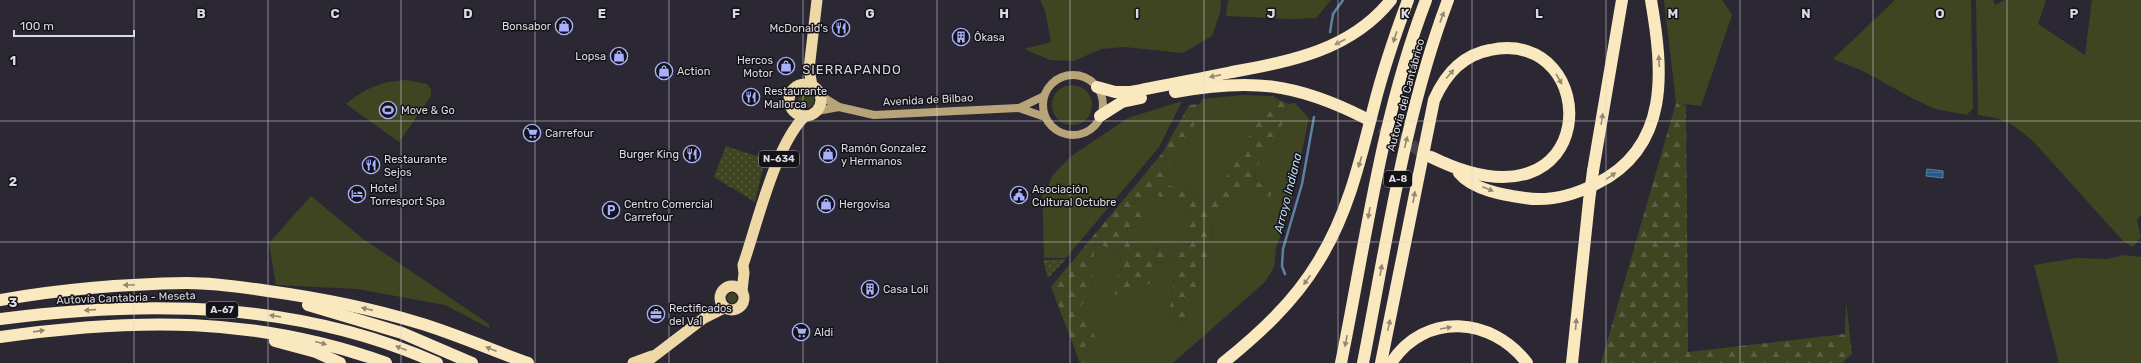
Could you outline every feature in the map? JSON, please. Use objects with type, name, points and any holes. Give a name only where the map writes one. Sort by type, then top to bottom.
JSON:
[{"type":"highway","name":"N-634","points":[[722,303],[734,311],[741,307],[744,300],[742,291],[744,273],[743,265],[771,178],[800,115],[790,103],[790,95],[795,88],[807,85],[817,0]]},
{"type":"highway","points":[[1099,90],[1131,92],[1273,65],[1305,57],[1333,46],[1353,35],[1371,22],[1391,0]]},
{"type":"highway","points":[[1223,363],[1262,330],[1294,296],[1319,262],[1333,236],[1351,191],[1380,83],[1408,0]]},
{"type":"highway","name":"Autovía del Cantábrico","points":[[1341,363],[1373,193],[1390,115],[1407,55],[1426,0]]},
{"type":"highway","name":"Autovía del Cantábrico","points":[[1363,363],[1409,130],[1430,52],[1448,0]]},
{"type":"highway","points":[[1572,363],[1589,201],[1622,0]]},
{"type":"highway","points":[[1455,169],[1462,177],[1487,190],[1502,195],[1535,200],[1580,192],[1605,180],[1626,164],[1646,137],[1654,113],[1659,90],[1658,50],[1651,0]]},
{"type":"highway","points":[[1381,363],[1417,178],[1434,100],[1439,89],[1449,73],[1457,65],[1475,54],[1498,48],[1511,47],[1526,50],[1538,55],[1549,64],[1558,76],[1568,101],[1570,114],[1567,135],[1557,154],[1537,170],[1514,176],[1485,176],[1455,169],[1431,157]]},
{"type":"highway","points":[[800,115],[817,111],[820,105],[821,96],[807,85]]},
{"type":"highway","points":[[1100,116],[1117,105],[1132,99],[1218,85],[1273,86],[1316,96],[1365,118]]},
{"type":"highway","points":[[1099,90],[1132,99]]},
{"type":"highway","name":"N-634","points":[[722,303],[722,291],[729,286],[738,270],[743,265]]},
{"type":"highway","points":[[0,300],[92,287],[187,283],[242,288],[294,295],[366,309],[436,328],[528,363]]},
{"type":"highway","points":[[168,285],[261,296],[320,308],[402,333],[472,363]]},
{"type":"highway","points":[[729,286],[735,286],[742,291]]},
{"type":"highway","name":"N-634","points":[[633,363],[649,360],[704,318],[708,311],[722,303]]},
{"type":"highway","name":"Autovía Cantabria - Meseta","points":[[0,319],[109,309],[174,308],[239,311],[302,320],[346,330],[387,343],[437,363]]},
{"type":"highway","points":[[143,323],[272,340],[316,352],[340,363]]},
{"type":"highway","name":"A-67","points":[[0,337],[91,326],[143,323],[199,324],[268,332],[317,342],[386,363]]},
{"type":"highway","points":[[1391,363],[1402,350],[1418,338],[1435,330],[1456,326],[1475,328],[1493,334],[1515,349],[1527,363]]},
{"type":"main road","points":[[1067,75],[1086,78],[1099,90],[1102,109],[1100,116],[1090,129],[1074,134],[1056,130],[1045,117],[1043,107],[1044,96],[1052,83],[1067,75]]},
{"type":"main road","points":[[821,96],[839,108]]},
{"type":"main road","points":[[1019,108],[1044,96]]},
{"type":"main road","points":[[817,111],[839,108]]},
{"type":"main road","name":"Avenida de Bilbao","points":[[839,108],[874,116],[1019,108]]},
{"type":"main road","points":[[1019,108],[1045,117]]},
{"type":"green space","points":[[1040,0],[1221,0],[1220,13],[1212,36],[1183,53],[1124,47],[1101,49],[1074,61],[1050,60],[1024,49],[1051,42],[1045,11]]},
{"type":"green space","points":[[1228,0],[1331,0],[1316,18],[1291,19],[1226,16]]},
{"type":"green space","points":[[1664,0],[1722,0],[1732,15],[1701,106],[1676,103]]},
{"type":"green space","points":[[1895,0],[1971,0],[1973,108],[1967,115],[1935,109],[1863,71],[1833,59]]},
{"type":"green space","points":[[1976,0],[1993,0],[1995,5],[2005,0],[2046,0],[2038,24],[2085,55],[2092,0],[2141,0],[2141,214],[2137,220],[2141,237],[2133,247],[2123,241],[2032,140],[2011,124],[1996,118],[1978,115]]},
{"type":"green space","name":"Move & Go","points":[[407,80],[427,84],[431,89],[431,96],[399,142],[346,104],[353,98],[374,86]]},
{"type":"green space","points":[[1076,85],[1083,88],[1089,94],[1092,105],[1091,113],[1083,122],[1076,125],[1068,125],[1061,122],[1053,113],[1052,101],[1055,94],[1064,86]]},
{"type":"green space","points":[[806,92],[813,97],[814,100],[809,107],[806,108],[799,103],[798,100],[803,93]]},
{"type":"green space","points":[[1243,95],[1272,96],[1212,203],[1199,200],[1188,189],[1159,184],[1168,166],[1190,139],[1195,116],[1202,99]]},
{"type":"green space","points":[[1272,96],[1288,104],[1277,141],[1264,150],[1264,157],[1254,169],[1256,181],[1272,190],[1270,197],[1235,190],[1212,218],[1211,247],[1182,326],[1169,317],[1176,259],[1153,264],[1151,283],[1119,295],[1114,294],[1112,279],[1122,274],[1120,252],[1095,243],[1091,293],[1080,307],[1095,337],[1084,348],[1092,363],[1080,363],[1051,287],[1163,152],[1189,105],[1200,104],[1190,139],[1168,166],[1160,184],[1188,189],[1199,200],[1212,202]],"holes":[[[1153,194],[1168,200],[1191,213],[1181,228],[1192,240],[1185,252],[1165,247],[1148,250],[1131,249],[1127,227],[1146,228],[1147,212],[1133,204],[1136,197],[1147,197]]]},
{"type":"green space","points":[[1182,101],[1159,147],[1066,258],[1044,258],[1042,185],[1048,186],[1052,176],[1070,157],[1128,118]]},
{"type":"green space","points":[[1295,103],[1309,118],[1289,212],[1276,248],[1274,267],[1265,282],[1173,363],[1092,363],[1084,348],[1079,307],[1091,293],[1095,243],[1120,252],[1122,274],[1153,264],[1176,259],[1169,317],[1182,326],[1211,247],[1212,218],[1235,190],[1272,190],[1256,181],[1254,169],[1264,157],[1264,150],[1277,141],[1288,104]]},
{"type":"green space","points":[[1676,103],[1686,105],[1688,352],[1845,334],[1846,302],[1852,354],[1842,363],[1601,363]]},
{"type":"green space","points":[[726,146],[765,159],[755,202],[714,177]]},
{"type":"green space","points":[[1153,194],[1164,198],[1191,213],[1192,240],[1185,252],[1165,247],[1148,250],[1131,249],[1127,227],[1146,228],[1133,205],[1136,197],[1147,197]]},
{"type":"green space","points":[[311,196],[362,238],[489,324],[489,328],[445,305],[357,289],[276,285],[269,243]]},
{"type":"green space","points":[[2124,255],[2141,257],[2141,363],[2059,363],[2034,265],[2077,258],[2107,259]]},
{"type":"green space","points":[[1066,259],[1048,278],[1043,260]]},
{"type":"green space","points":[[730,293],[734,293],[737,298],[734,303],[730,303],[727,300],[727,296]]},
{"type":"water","points":[[1927,169],[1943,171],[1943,178],[1926,176]]},
{"type":"waterway","name":"Arroyo Indiana","points":[[1330,32],[1333,14],[1343,0]]},
{"type":"waterway","name":"Arroyo Indiana","points":[[1285,274],[1282,266],[1283,249],[1302,184],[1314,117]]},
{"type":"tunnel","points":[[1365,118],[1431,157]]},
{"type":"place","name":"Bonsabor","points":[[564,26]]},
{"type":"place","name":"McDonald's","points":[[841,28]]},
{"type":"place","name":"Ôkasa","points":[[961,37]]},
{"type":"place","name":"Lopsa","points":[[619,56]]},
{"type":"place","name":"Hercos Motor","points":[[786,66]]},
{"type":"place","name":"Action","points":[[664,71]]},
{"type":"place","name":"Restaurante Mallorca","points":[[751,97]]},
{"type":"place","name":"Move & Go","points":[[388,110]]},
{"type":"place","name":"Carrefour","points":[[532,133]]},
{"type":"place","name":"Burger King","points":[[692,154]]},
{"type":"place","name":"Ramón Gonzalez y Hermanos","points":[[828,154]]},
{"type":"place","name":"Restaurante Sejos","points":[[371,165]]},
{"type":"place","name":"Hotel Torresport Spa","points":[[357,194]]},
{"type":"place","name":"Asociación Cultural Octubre","points":[[1019,195]]},
{"type":"place","name":"Hergovisa","points":[[826,204]]},
{"type":"place","name":"Centro Comercial Carrefour","points":[[611,210]]},
{"type":"place","name":"Casa Loli","points":[[870,289]]},
{"type":"place","name":"Rectificados del Val","points":[[656,314]]},
{"type":"place","name":"Aldi","points":[[801,332]]},
{"type":"district","name":"SIERRAPANDO","points":[[852,69]]}]
